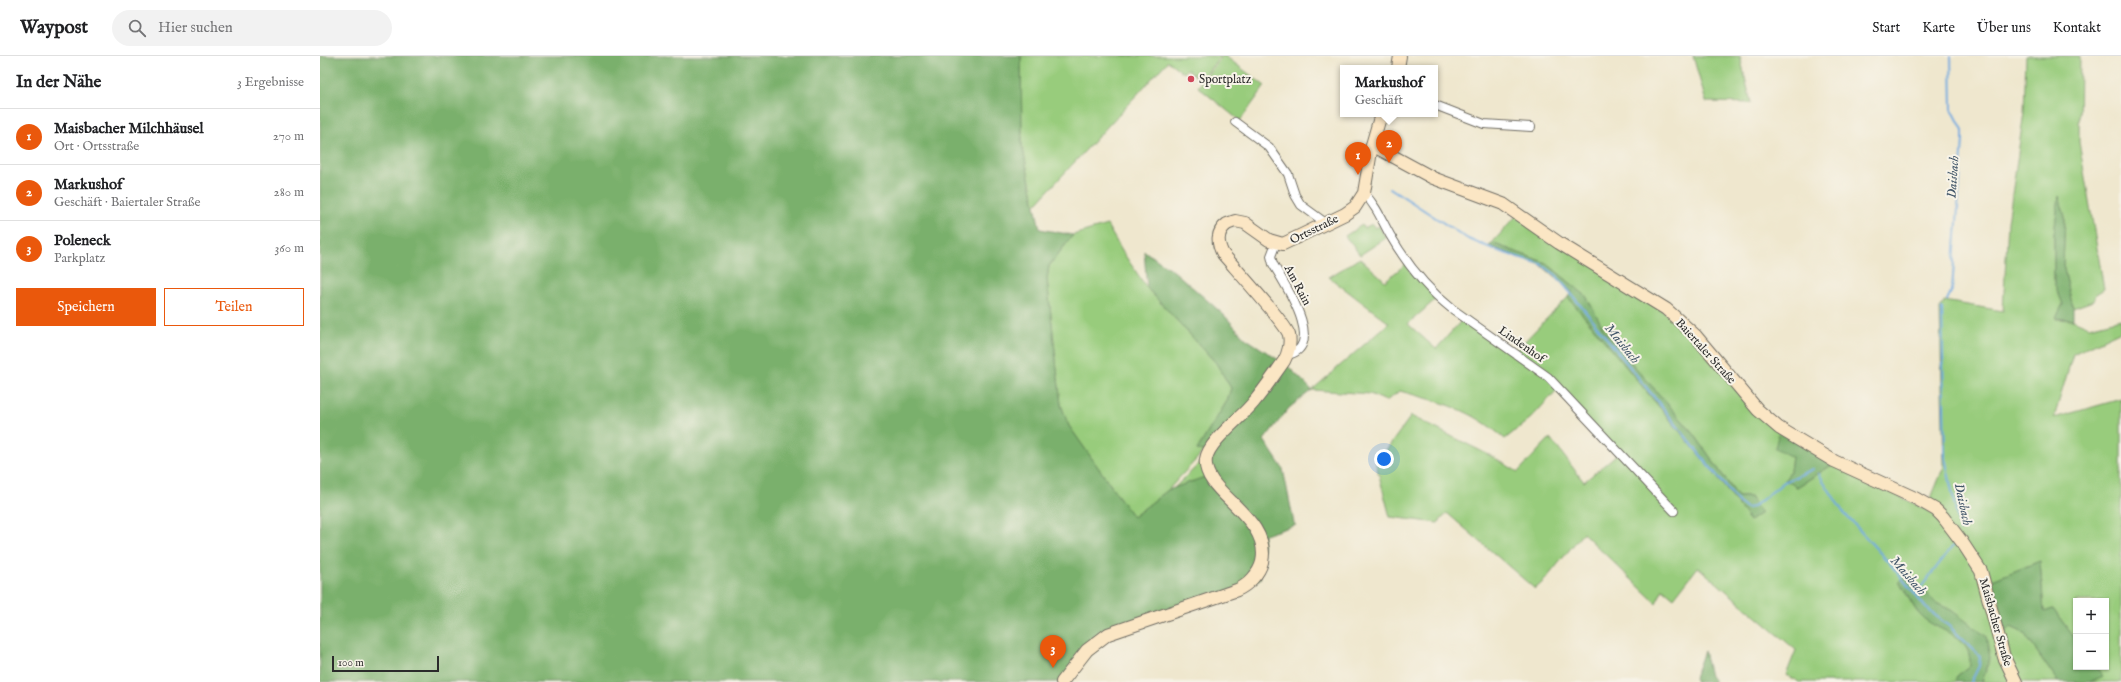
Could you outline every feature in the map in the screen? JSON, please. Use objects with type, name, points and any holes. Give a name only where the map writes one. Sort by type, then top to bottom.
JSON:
[{"type":"street","points":[[1438,106],[1484,124],[1530,127]]},
{"type":"street","name":"Ortsstraße","points":[[1285,358],[1289,339],[1287,330],[1223,254],[1219,246],[1218,238],[1224,226],[1229,222],[1238,221],[1248,225],[1276,244],[1287,243],[1327,224],[1355,207],[1364,193],[1372,145],[1380,117]]},
{"type":"street","points":[[1235,122],[1270,146],[1288,174],[1300,205],[1327,224]]},
{"type":"street","name":"Baiertaler Straße","points":[[1372,145],[1432,178],[1503,204],[1559,243],[1666,309],[1696,336],[1758,410],[1779,428],[1834,461],[1915,498],[1936,510],[1962,542]]},
{"type":"street","name":"Lindenhof","points":[[1364,193],[1377,209],[1390,235],[1404,256],[1436,295],[1469,322],[1548,377],[1674,511]]},
{"type":"street","name":"Am Rain","points":[[1276,244],[1271,256],[1273,264],[1298,306],[1303,320],[1303,335],[1300,348],[1285,358]]},
{"type":"street","points":[[1062,682],[1087,650],[1108,634],[1236,590],[1244,586],[1256,575],[1261,566],[1263,556],[1263,546],[1259,534],[1214,482],[1207,470],[1206,458],[1217,441],[1253,403],[1285,358]]},
{"type":"street","name":"Maisbacher Straße","points":[[1962,542],[1982,574],[2004,657],[2016,682]]},
{"type":"green space","points":[[320,56],[1021,56],[1022,145],[1040,229],[1073,235],[1049,266],[1047,279],[1061,405],[1069,426],[1133,517],[1168,490],[1205,477],[1204,451],[1197,450],[1227,401],[1231,388],[1216,363],[1147,288],[1144,251],[1175,272],[1224,315],[1245,338],[1288,366],[1312,390],[1289,408],[1264,440],[1283,469],[1294,523],[1296,525],[1264,535],[1260,579],[1109,638],[1075,668],[1067,682],[320,682]]},
{"type":"green space","points":[[1021,56],[1220,56],[1201,81],[1187,69],[1183,73],[1168,61],[1035,205],[1022,145]]},
{"type":"green space","points":[[1222,56],[1225,56],[1265,86],[1240,121],[1198,87]]},
{"type":"green space","points":[[1693,56],[1740,56],[1751,103],[1706,102]]},
{"type":"green space","points":[[2026,56],[2080,56],[2079,142],[2104,289],[2096,294],[2093,301],[2073,308],[2063,265],[2065,217],[2059,197],[2054,234],[2054,282],[2063,304],[2056,319],[2073,320],[2089,327],[2121,319],[2121,331],[2073,354],[2054,418],[2121,399],[2121,682],[2090,682],[2102,676],[2098,670],[2109,670],[2109,598],[2073,598],[2073,636],[2053,609],[2044,612],[2040,561],[1990,581],[1929,503],[1944,466],[1940,309],[1944,301],[2003,311],[2008,222],[2024,112]]},
{"type":"green space","points":[[2059,196],[2065,217],[2063,265],[2073,308],[2073,320],[2056,318],[2063,304],[2054,283],[2054,234]]},
{"type":"green space","points":[[1517,215],[1667,313],[1779,432],[1792,457],[1790,471],[1786,480],[1797,487],[1835,463],[1936,515],[1979,571],[2012,682],[1982,682],[1990,658],[1951,610],[1936,603],[1908,576],[1899,581],[1919,614],[1954,636],[1966,647],[1969,655],[1970,666],[1957,676],[1956,682],[1799,682],[1786,675],[1796,650],[1698,567],[1674,598],[1663,589],[1656,603],[1583,533],[1545,580],[1535,589],[1447,513],[1438,523],[1390,517],[1376,464],[1411,416],[1493,457],[1518,472],[1550,438],[1584,482],[1617,454],[1557,390],[1531,418],[1505,439],[1468,413],[1443,403],[1400,391],[1386,401],[1370,394],[1312,390],[1389,323],[1329,277],[1360,258],[1385,281],[1407,263],[1437,298],[1408,324],[1436,349],[1462,320],[1512,354],[1568,297],[1711,469],[1750,521],[1760,513],[1750,497],[1738,497],[1694,434],[1607,335],[1586,296],[1546,263],[1492,243]]},
{"type":"green space","points":[[1372,224],[1375,228],[1379,226],[1386,238],[1360,255],[1345,236],[1362,225],[1364,228]]},
{"type":"green space","points":[[1107,225],[1122,251],[1147,288],[1216,363],[1231,388],[1227,401],[1197,450],[1204,451],[1168,490],[1133,517],[1069,426],[1061,405],[1047,279],[1049,266],[1073,235]]},
{"type":"green space","points":[[1492,243],[1546,263],[1586,296],[1607,335],[1694,434],[1738,497],[1750,497],[1761,513],[1750,521],[1711,469],[1568,297],[1572,292],[1541,265],[1489,246]]},
{"type":"green space","points":[[1779,432],[1835,463],[1797,487],[1785,480],[1790,471],[1792,457],[1775,448]]},
{"type":"green space","points":[[1202,461],[1205,477],[1174,488]]},
{"type":"green space","points":[[2040,561],[2044,612],[2053,609],[2073,636],[2073,670],[2098,670],[2103,676],[2090,682],[2058,682],[2024,633],[2011,627],[2002,636],[1990,581]]},
{"type":"green space","points":[[1908,576],[1936,603],[1951,610],[1986,636],[1990,658],[1982,682],[1956,682],[1957,676],[1970,666],[1969,655],[1966,647],[1954,636],[1929,622],[1919,614],[1899,581]]},
{"type":"green space","points":[[2011,627],[2024,633],[2058,682],[2022,682],[2018,676],[2002,636]]},
{"type":"green space","points":[[1704,651],[1710,676],[1715,682],[1696,682],[1694,678]]},
{"type":"waterway","name":"Daisbach","points":[[1947,300],[1952,290],[1963,140],[1963,130],[1952,109],[1951,56]]},
{"type":"waterway","name":"Maisbach","points":[[1390,188],[1468,239],[1501,252],[1541,264],[1556,275],[1739,503],[1746,508],[1753,507],[1784,482],[1813,469]]},
{"type":"waterway","name":"Daisbach","points":[[1942,308],[1945,457],[1960,531]]},
{"type":"waterway","name":"Maisbach","points":[[1819,474],[1843,512],[1892,566],[1926,608],[1950,627],[1980,656],[1979,666],[1971,682]]},
{"type":"waterway","name":"Daisbach","points":[[1915,595],[1956,542]]},
{"type":"place","name":"Sportplatz","points":[[1191,79]]},
{"type":"place","name":"Markushof","points":[[1389,163]]},
{"type":"place","name":"Maisbacher Milchhäusel","points":[[1358,175]]},
{"type":"place","name":"Poleneck","points":[[1053,668]]}]
